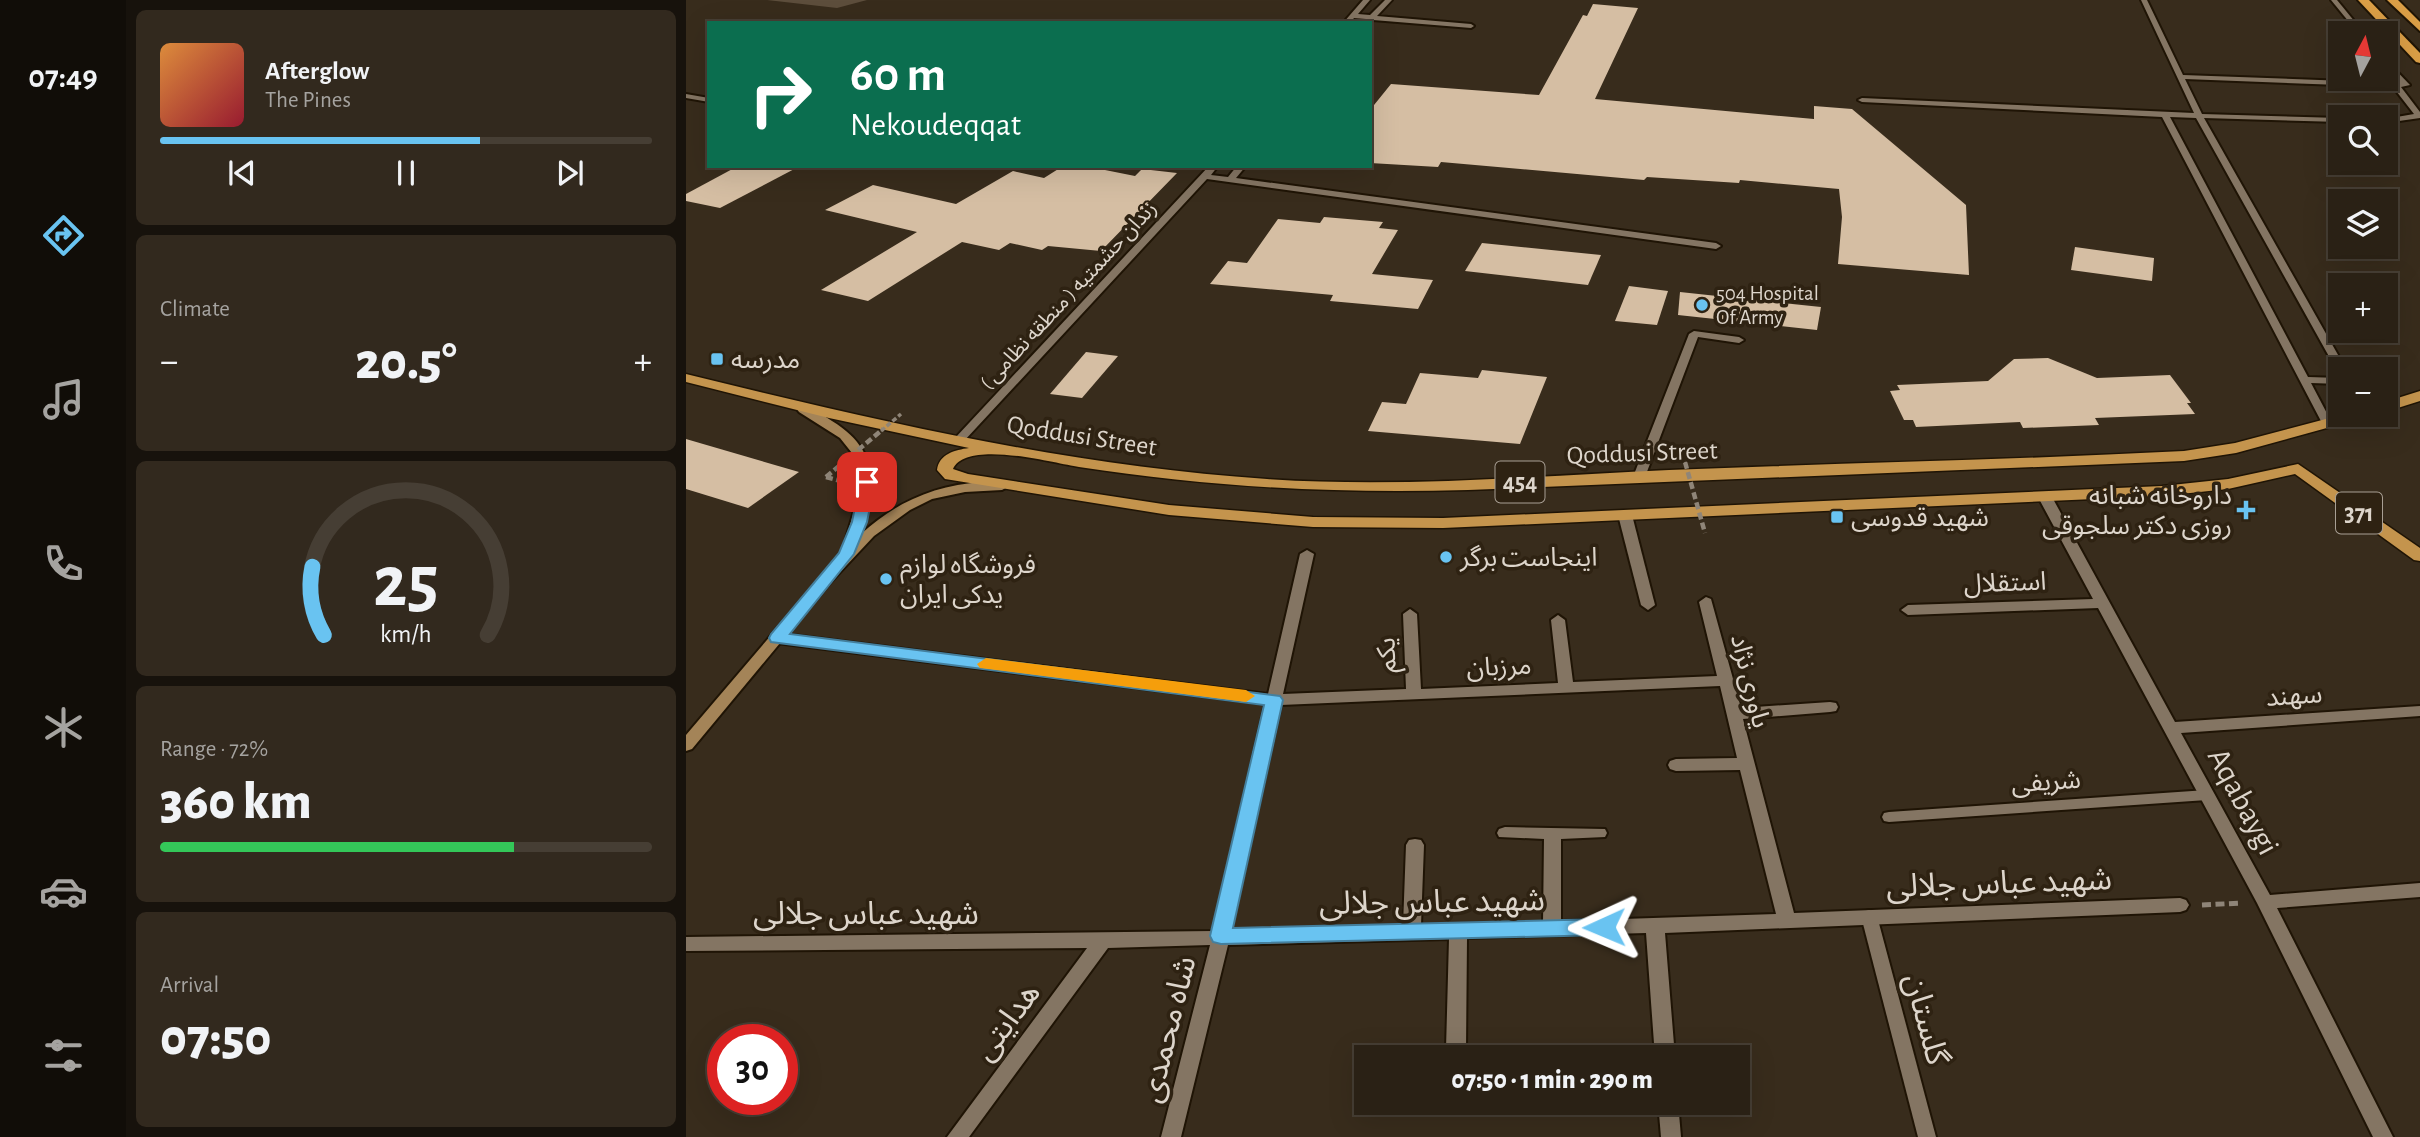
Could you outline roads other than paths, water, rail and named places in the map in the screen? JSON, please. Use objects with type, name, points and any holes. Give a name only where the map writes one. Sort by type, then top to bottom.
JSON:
[{"type":"highway","points":[[2363,0],[2420,60]]},
{"type":"highway","points":[[2392,0],[2420,28]]},
{"type":"main road","name":"Qoddusi Street","points":[[686,378],[803,408],[1002,447],[1184,477],[1271,484],[1435,485],[2184,456],[2236,448],[2327,423]]},
{"type":"main road","points":[[2398,403],[2420,396]]},
{"type":"main road","name":"Qoddusi Street","points":[[803,408],[850,440],[866,473],[867,491],[864,505],[846,554]]},
{"type":"main road","points":[[1002,447],[956,455],[945,465],[945,470],[951,476],[1019,486]]},
{"type":"main road","name":"454","points":[[846,554],[885,521],[917,501],[969,487],[1019,486],[1169,510],[1313,523],[1443,523],[2045,497],[2218,486],[2298,469]]},
{"type":"main road","name":"371","points":[[2298,469],[2420,556]]},
{"type":"main road","points":[[686,746],[846,554]]},
{"type":"street","name":"Aqabaygi","points":[[2045,497],[2265,902],[2383,1137]]},
{"type":"street","points":[[1625,515],[1648,605]]},
{"type":"street","name":"شاه محمدی","points":[[1171,1137],[1221,936],[1307,554]]},
{"type":"street","name":"یاوری نژاد","points":[[1706,602],[1786,919]]},
{"type":"street","name":"استقلال","points":[[1908,610],[2103,603]]},
{"type":"street","name":"یکم","points":[[1410,614],[1414,694]]},
{"type":"street","points":[[1558,620],[1566,688]]},
{"type":"street","name":"مرزبان","points":[[777,638],[1274,700],[1726,681]]},
{"type":"street","points":[[1734,714],[1830,707]]},
{"type":"street","name":"سهند","points":[[2171,728],[2420,711]]},
{"type":"street","points":[[1676,765],[1747,764]]},
{"type":"street","points":[[1505,833],[1599,833]]},
{"type":"street","points":[[1552,928],[1553,833]]},
{"type":"street","points":[[1412,931],[1415,845]]},
{"type":"street","points":[[2265,902],[2420,890]]},
{"type":"street","name":"شهید عباس جلالی","points":[[686,944],[1103,941],[1655,926],[2180,905]]},
{"type":"street","points":[[1655,926],[1664,1045]]},
{"type":"street","points":[[1456,1045],[1458,930]]},
{"type":"street","name":"هدایتی","points":[[957,1137],[1103,941]]},
{"type":"street","points":[[1669,1115],[1671,1137]]},
{"type":"lane","points":[[1348,21],[1367,0]]},
{"type":"lane","points":[[1369,20],[1389,0]]},
{"type":"lane","points":[[2144,0],[2199,116],[2334,357]]},
{"type":"lane","points":[[2334,0],[2351,21]]},
{"type":"lane","points":[[1352,16],[1369,20],[1471,26]]},
{"type":"lane","points":[[2398,76],[2406,85],[2398,86]]},
{"type":"lane","points":[[2182,77],[2328,83]]},
{"type":"lane","points":[[2398,89],[2418,116],[2398,120]]},
{"type":"lane","points":[[686,96],[707,100]]},
{"type":"lane","points":[[1862,100],[2328,120]]},
{"type":"lane","points":[[2165,114],[2327,423]]},
{"type":"lane","points":[[1204,176],[1212,168]]},
{"type":"lane","points":[[1230,180],[1240,168]]},
{"type":"lane","points":[[1204,176],[1716,246]]},
{"type":"lane","name":"زندان حشمتیه ( منطقه نظامی )","points":[[960,439],[1204,176]]},
{"type":"lane","points":[[1639,477],[1693,334],[1740,340]]},
{"type":"lane","points":[[2304,380],[2328,381]]},
{"type":"lane","name":"شریفی","points":[[1889,817],[2207,795]]},
{"type":"lane","name":"گلستان","points":[[1869,916],[1927,1137]]},
{"type":"place","name":"504 Hospital Of Army","points":[[1702,305]]},
{"type":"place","name":"مدرسه","points":[[717,359]]},
{"type":"place","name":"داروخانه شبانه روزی دکتر سلجوقی","points":[[2246,510]]},
{"type":"place","name":"شهید قدوسی","points":[[1837,517]]},
{"type":"place","name":"اینجاست برگر","points":[[1446,557]]},
{"type":"place","name":"فروشگاه لوازم یدکی ایران","points":[[886,579]]}]
